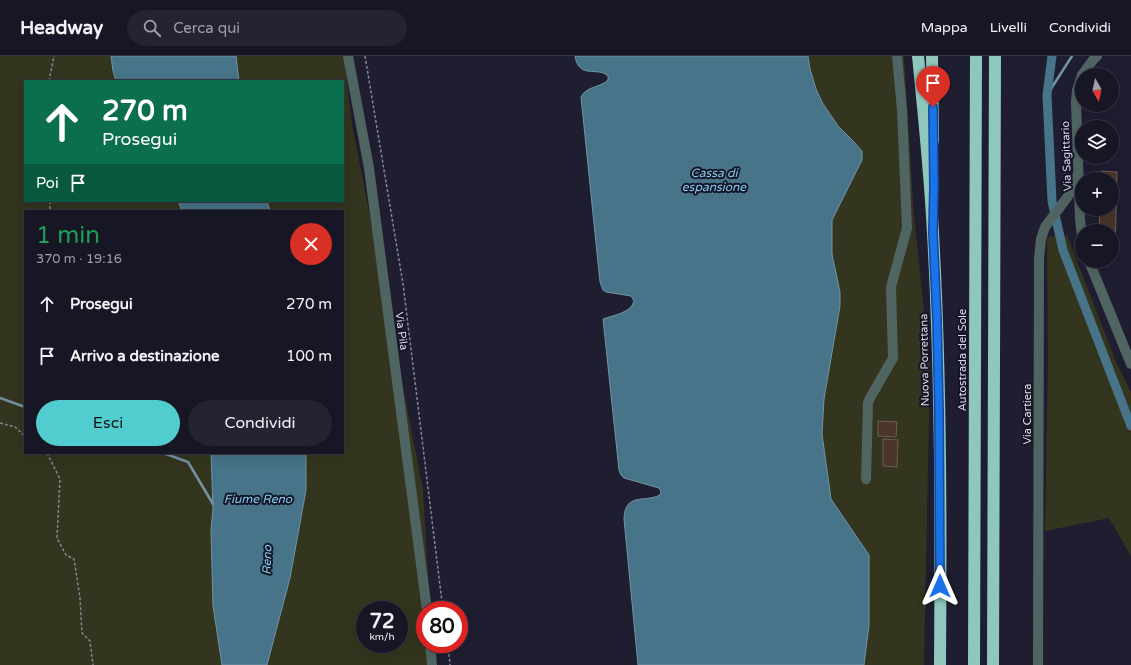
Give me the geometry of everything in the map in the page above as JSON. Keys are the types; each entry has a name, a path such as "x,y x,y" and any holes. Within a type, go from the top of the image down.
{"highway":[{"name":"Nuova Porrettana","path":"918,56 933,232 937,320 939,406 940,665"},
{"path":"932,56 934,186 933,232"},
{"name":"Autostrada del Sole","path":"974,665 976,56"},
{"path":"993,665 995,56"}],"street":[{"name":"Via Pila","path":"348,56 369,168 426,601"},
{"path":"866,479 868,403 893,358 891,287 907,228 902,110 897,56"},
{"name":"Via Sagittario","path":"1087,68 1097,56"},
{"name":"Via Sagittario","path":"1076,112 1078,172"},
{"name":"Via Cartiera","path":"1038,665 1039,259 1041,239 1045,227 1069,195 1075,181"},
{"path":"1092,268 1131,364"},
{"path":"431,653 432,665"}],"path":[{"path":"49,80 54,56"},
{"path":"365,56 403,284 442,601"},
{"path":"0,423 15,426 24,435"},
{"path":"48,454 60,479 57,538 66,555 74,559 80,598 82,634 90,641 93,665"},
{"path":"449,653 450,665"}],"green space":[{"path":"0,56 344,56 352,124 423,490 429,601 416,601 416,653 432,653 433,665 0,665"},
{"path":"809,56 904,56 914,216 930,366 924,665 864,665 869,625 869,555 831,499 822,434 823,399 840,292 832,254 832,220 862,160 862,151 838,126 822,102 810,69"},
{"path":"1067,235 1075,256 1075,268 1080,268 1116,362 1131,392 1131,556 1109,518 1045,531 1048,357 1047,237"}],"water":[{"path":"111,56 236,56 239,80 116,80"},
{"name":"Cassa di espansione","path":"575,56 808,56 816,89 822,102 838,126 862,151 862,160 832,220 832,254 840,292 840,306 824,399 822,434 831,499 869,555 869,625 864,665 638,665 624,519 625,511 628,505 632,502 660,495 661,492 659,488 624,478 619,470 603,319 626,311 634,301 631,296 606,292 603,290 600,282 581,97 586,91 605,83 608,80 608,76 604,73 580,68"},
{"path":"178,202 267,202 270,210 182,210"},
{"name":"Fiume Reno","path":"211,454 306,454 306,490 290,578 267,665 222,665 213,606 211,530 213,509"}],"building":[{"path":"1100,216 1116,216 1116,224 1099,224"},
{"path":"878,421 897,422 896,437 878,436"},
{"path":"883,439 898,440 897,467 883,466"}],"waterway":[{"path":"1052,56 1047,95 1052,201 1063,250 1131,426"},
{"path":"1047,95 1072,56"},
{"path":"0,398 24,407"},
{"path":"166,454 188,462 213,504"}],"route":[{"path":"933,107 933,232 939,412 940,586"}],"water label":[{"name":"Reno","path":"267,560"}]}
